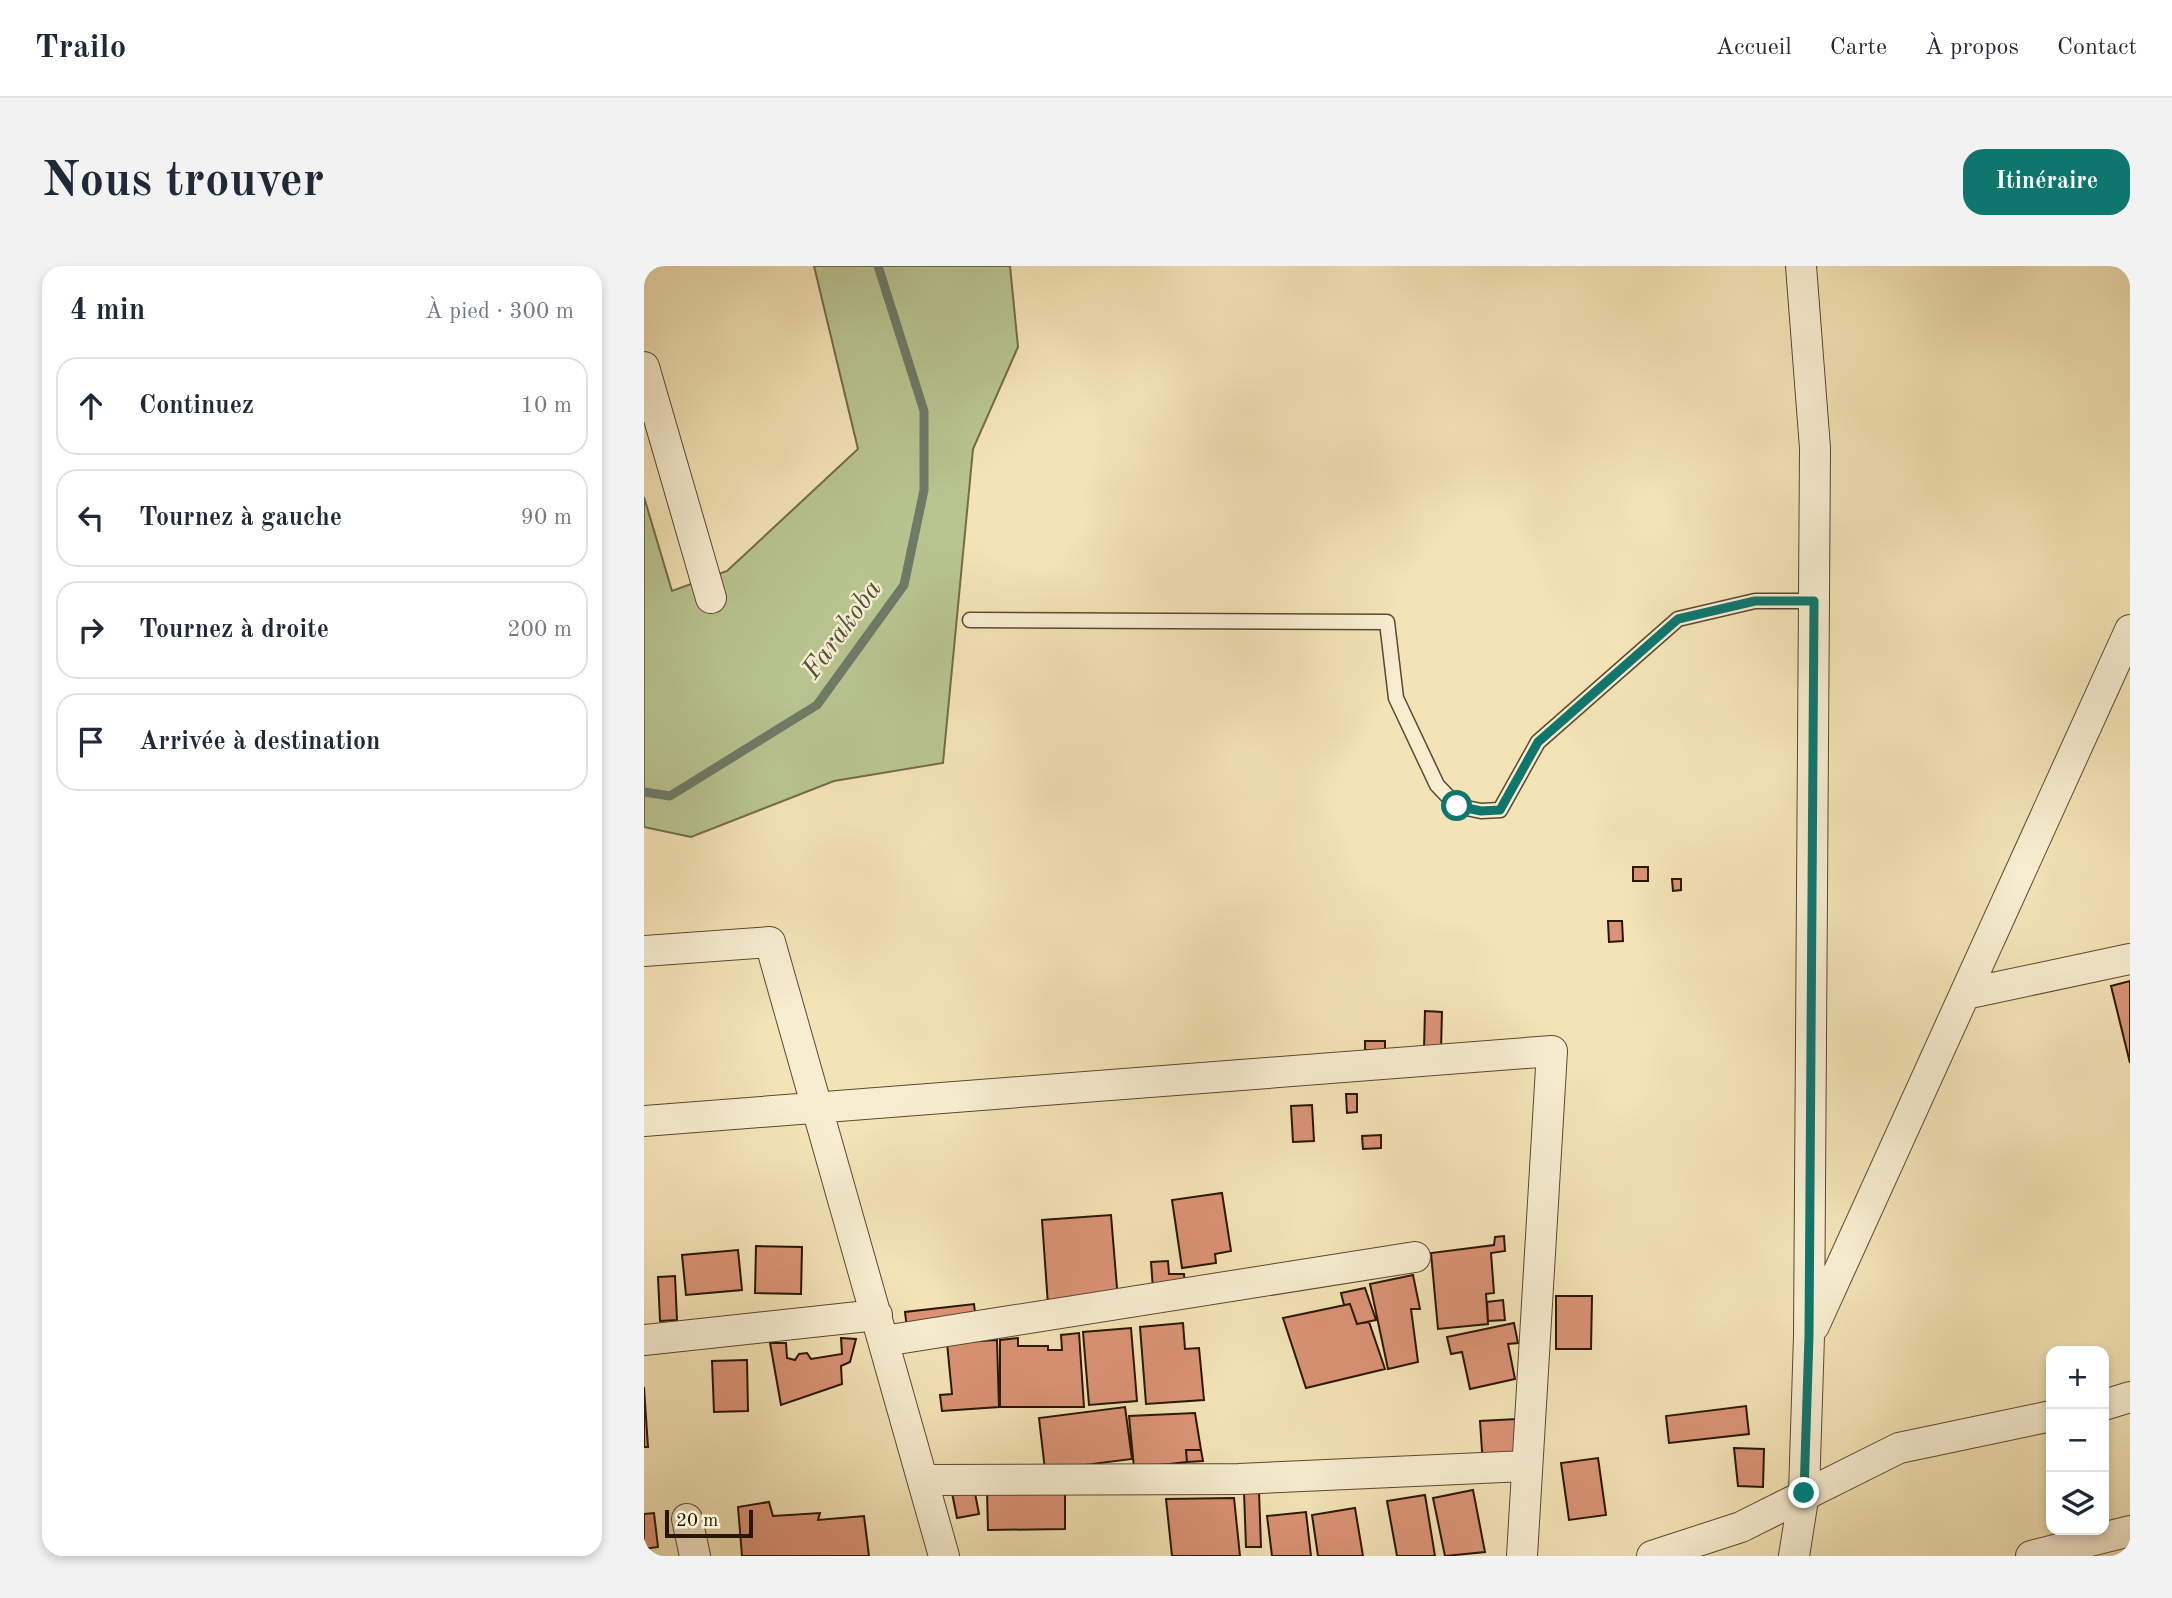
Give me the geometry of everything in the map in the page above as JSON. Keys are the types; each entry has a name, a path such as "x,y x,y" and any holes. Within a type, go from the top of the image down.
{"street":[{"path":"1794,1556 1804,1493 1809,1336 1815,448 1801,266"},
{"path":"644,367 711,598"},
{"path":"1809,1336 2130,630"},
{"path":"644,950 770,942 944,1556"},
{"path":"1965,994 2130,959"},
{"path":"644,1121 1552,1051 1522,1556"},
{"path":"644,1340 880,1328 1415,1257"},
{"path":"2109,1404 2130,1398"},
{"path":"1652,1556 1741,1527 1804,1493 1899,1448 2046,1417"},
{"path":"924,1480 1239,1479 1527,1466"},
{"path":"687,1519 695,1556"},
{"path":"2031,1556 2130,1531"}],"lane":[{"path":"970,620 1387,622 1396,698 1437,785 1457,806 1481,811 1500,810 1538,742 1678,619 1755,601 1814,601"}],"green space":[{"path":"814,266 1010,266 1018,347 973,449 943,763 834,781 691,837 644,827 644,497 672,591 727,571 858,449"}],"building":[{"path":"1633,867 1648,867 1648,881 1633,881"},
{"path":"1672,879 1681,879 1681,890 1673,891"},
{"path":"1608,921 1622,921 1623,941 1609,942"},
{"path":"2130,981 2130,1063 2111,986"},
{"path":"1425,1011 1442,1012 1441,1050 1424,1049"},
{"path":"1365,1041 1385,1041 1385,1050 1365,1050"},
{"path":"1346,1094 1357,1094 1357,1112 1347,1113"},
{"path":"1312,1105 1314,1141 1293,1142 1291,1106"},
{"path":"1381,1135 1381,1148 1363,1149 1362,1136"},
{"path":"1222,1193 1231,1251 1215,1254 1216,1263 1182,1268 1172,1200"},
{"path":"1111,1215 1118,1300 1048,1305 1042,1220"},
{"path":"1504,1236 1505,1251 1491,1253 1494,1293 1486,1294 1488,1324 1438,1329 1431,1253 1494,1245 1495,1237"},
{"path":"756,1246 802,1247 801,1294 755,1293"},
{"path":"738,1250 742,1290 686,1295 682,1255"},
{"path":"1168,1261 1169,1274 1184,1274 1185,1287 1153,1289 1151,1262"},
{"path":"1413,1275 1420,1309 1411,1309 1418,1362 1388,1369 1370,1284"},
{"path":"675,1276 677,1320 660,1321 658,1277"},
{"path":"1365,1288 1376,1320 1357,1324 1350,1304 1344,1305 1341,1293"},
{"path":"1556,1296 1592,1296 1591,1349 1556,1349"},
{"path":"1503,1300 1505,1320 1488,1321 1487,1302"},
{"path":"974,1304 976,1321 907,1329 905,1312"},
{"path":"1350,1304 1357,1324 1369,1322 1385,1369 1306,1388 1283,1318"},
{"path":"1183,1323 1185,1349 1199,1348 1204,1400 1146,1404 1140,1327"},
{"path":"1514,1323 1518,1343 1508,1344 1515,1379 1470,1389 1462,1352 1451,1354 1447,1337"},
{"path":"1131,1328 1137,1401 1089,1405 1083,1332"},
{"path":"1079,1333 1084,1407 1000,1407 1000,1340 1018,1338 1018,1346 1048,1346 1048,1350 1062,1350 1061,1335"},
{"path":"841,1338 856,1339 850,1362 841,1366 842,1384 781,1405 770,1343 786,1343 787,1358 795,1360 799,1354 807,1353 811,1359 842,1354"},
{"path":"997,1340 999,1407 942,1411 940,1395 952,1394 947,1343"},
{"path":"747,1360 748,1411 714,1412 712,1361"},
{"path":"644,1387 648,1447 644,1447"},
{"path":"1746,1406 1749,1434 1669,1443 1666,1416"},
{"path":"1125,1407 1132,1459 1045,1470 1039,1418"},
{"path":"1195,1413 1201,1450 1186,1450 1187,1462 1134,1468 1129,1416"},
{"path":"1517,1419 1520,1463 1483,1466 1480,1421"},
{"path":"1734,1448 1764,1449 1763,1487 1738,1486"},
{"path":"1186,1450 1201,1450 1203,1461 1187,1462"},
{"path":"1598,1458 1606,1515 1569,1520 1561,1463"},
{"path":"1065,1490 1065,1529 988,1530 987,1491"},
{"path":"1473,1490 1485,1552 1445,1556 1433,1498"},
{"path":"1259,1491 1261,1547 1246,1547 1244,1492"},
{"path":"952,1493 975,1493 979,1514 957,1518"},
{"path":"1425,1495 1435,1556 1397,1556 1387,1501"},
{"path":"1234,1498 1240,1556 1172,1556 1166,1499"},
{"path":"769,1502 773,1516 820,1513 818,1520 864,1516 869,1556 742,1556 738,1507"},
{"path":"1355,1508 1363,1556 1318,1556 1312,1515"},
{"path":"1306,1512 1311,1556 1272,1556 1267,1516"},
{"path":"654,1513 658,1547 644,1549 644,1514"}],"waterway":[{"name":"Farakoba","path":"644,792 670,796 817,705 904,585 924,490 924,411 878,266"}],"route":[{"path":"1457,806 1481,811 1500,810 1538,742 1678,619 1755,601 1814,601 1809,1336 1804,1493"}]}
